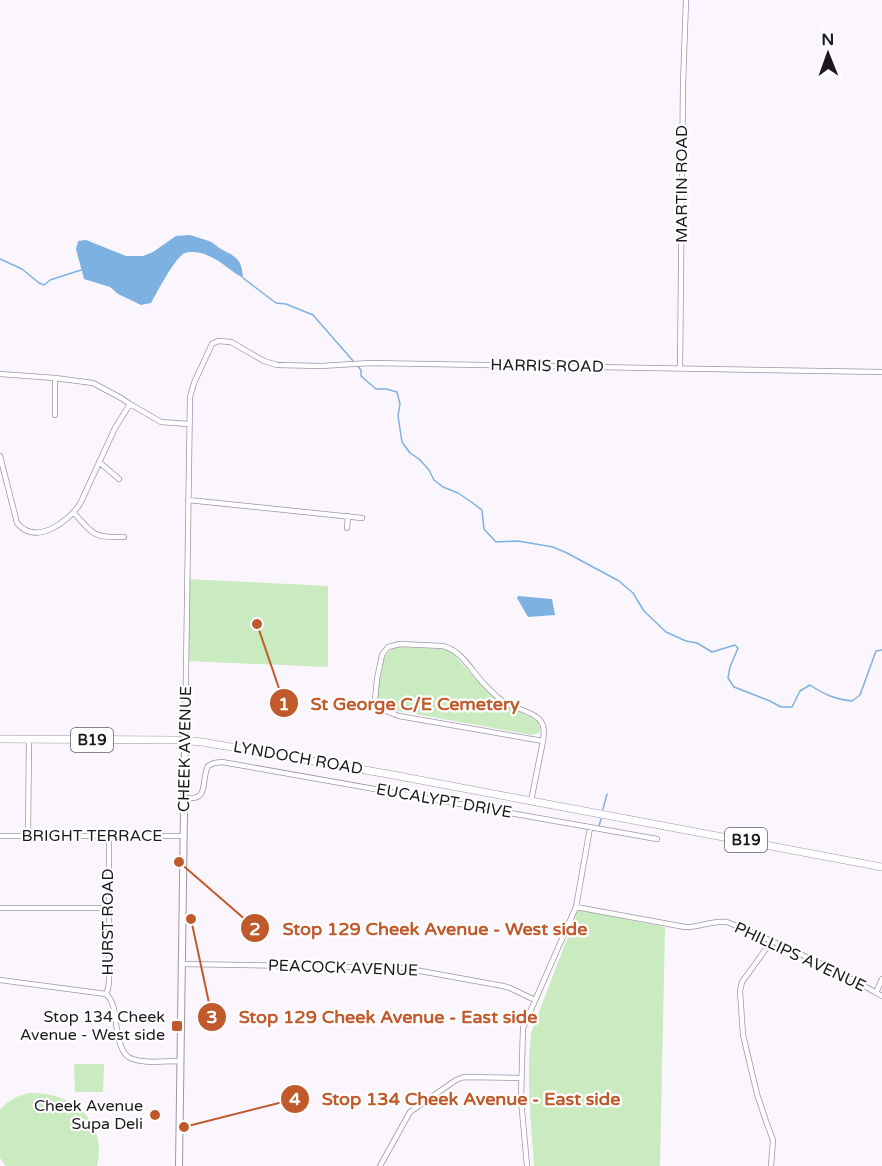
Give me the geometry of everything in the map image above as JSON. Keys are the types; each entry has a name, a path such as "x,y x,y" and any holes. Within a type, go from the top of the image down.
{"main road":[{"name":"LYNDOCH ROAD","path":"0,739 185,740 388,774 882,867"}],"street":[{"name":"MARTIN ROAD","path":"681,368 683,85 686,0"},
{"name":"HARRIS ROAD","path":"215,342 231,342 264,361 277,365 321,366 381,363 882,372"},
{"name":"CHEEK AVENUE","path":"179,1166 190,397 205,358 215,342"},
{"path":"0,374 93,383 161,422 189,424"},
{"path":"54,415 55,378"},
{"path":"0,456 16,520 27,531 36,532 49,529 61,524 74,513 115,428 130,404"},
{"path":"99,462 119,479"},
{"path":"188,500 362,518"},
{"path":"74,513 92,533 103,537 124,537"},
{"path":"347,528 348,516"},
{"path":"531,801 543,741 544,733 543,725 538,718 503,701 484,684 459,654 449,648 400,644 388,647 382,655 374,696 377,704 386,711 399,716 543,741"},
{"path":"28,836 29,740"},
{"name":"EUCALYPT DRIVE","path":"184,798 193,799 199,796 204,787 204,776 208,766 222,762 657,839"},
{"path":"527,1166 521,1099 522,1034 576,907 590,828"},
{"name":"BRIGHT TERRACE","path":"0,836 184,836"},
{"name":"HURST ROAD","path":"109,836 108,989 106,994 112,1003 122,1048 129,1058 137,1061 181,1061"},
{"name":"PHILLIPS AVENUE","path":"576,907 685,927 698,927 720,921 727,922 791,949 882,996"},
{"path":"0,908 109,908"},
{"path":"771,942 742,982 740,991 743,1035 757,1094 773,1140 771,1166"},
{"name":"PEACOCK AVENUE","path":"183,964 404,968 503,986 535,1000"},
{"path":"876,993 882,979"},
{"path":"0,980 106,994"},
{"path":"380,1166 410,1112 456,1080 464,1077 521,1078"}],"green space":[{"path":"187,579 328,586 328,667 186,661"},
{"path":"399,647 446,650 454,655 494,698 537,721 540,728 539,733 532,735 387,709 381,705 377,695 383,659 392,649"},
{"path":"578,910 665,927 660,1166 534,1166 529,1083 531,1033"},
{"path":"74,1064 104,1064 103,1092 75,1092"},
{"path":"29,1093 59,1097 72,1103 83,1112 92,1123 97,1135 99,1150 97,1166 6,1166 0,1158 0,1110 13,1099"}],"water":[{"path":"190,235 211,242 235,257 240,263 243,278 208,256 189,252 183,254 175,263 151,303 141,305 118,294 110,287 84,279 76,249 78,241 86,240 126,256 143,256 176,236"},
{"path":"518,596 552,599 555,615 528,617"}],"waterway":[{"path":"0,259 22,269 44,285 50,280 81,270"},
{"path":"243,278 276,303 286,304 313,315 361,370 361,376 376,389 397,392 402,442 410,453 429,470 434,480 482,510 484,529 496,542 518,541 553,547 567,553 619,581 633,593 644,611 666,632 697,643 712,652 735,645 738,648 728,678 734,687 781,707 792,707 800,691 810,685 830,696 852,701 860,695 876,651 882,650"},
{"path":"603,809 607,794"},
{"path":"599,826 601,819"}],"place":[{"name":"St George C/E Cemetery","path":"257,624"},
{"name":"Stop 129 Cheek Avenue - West side","path":"179,862"},
{"name":"Stop 129 Cheek Avenue - East side","path":"191,919"},
{"name":"Stop 134 Cheek Avenue - West side","path":"177,1026"},
{"name":"Cheek Avenue Supa Deli","path":"155,1115"},
{"name":"Stop 134 Cheek Avenue - East side","path":"184,1127"}]}
